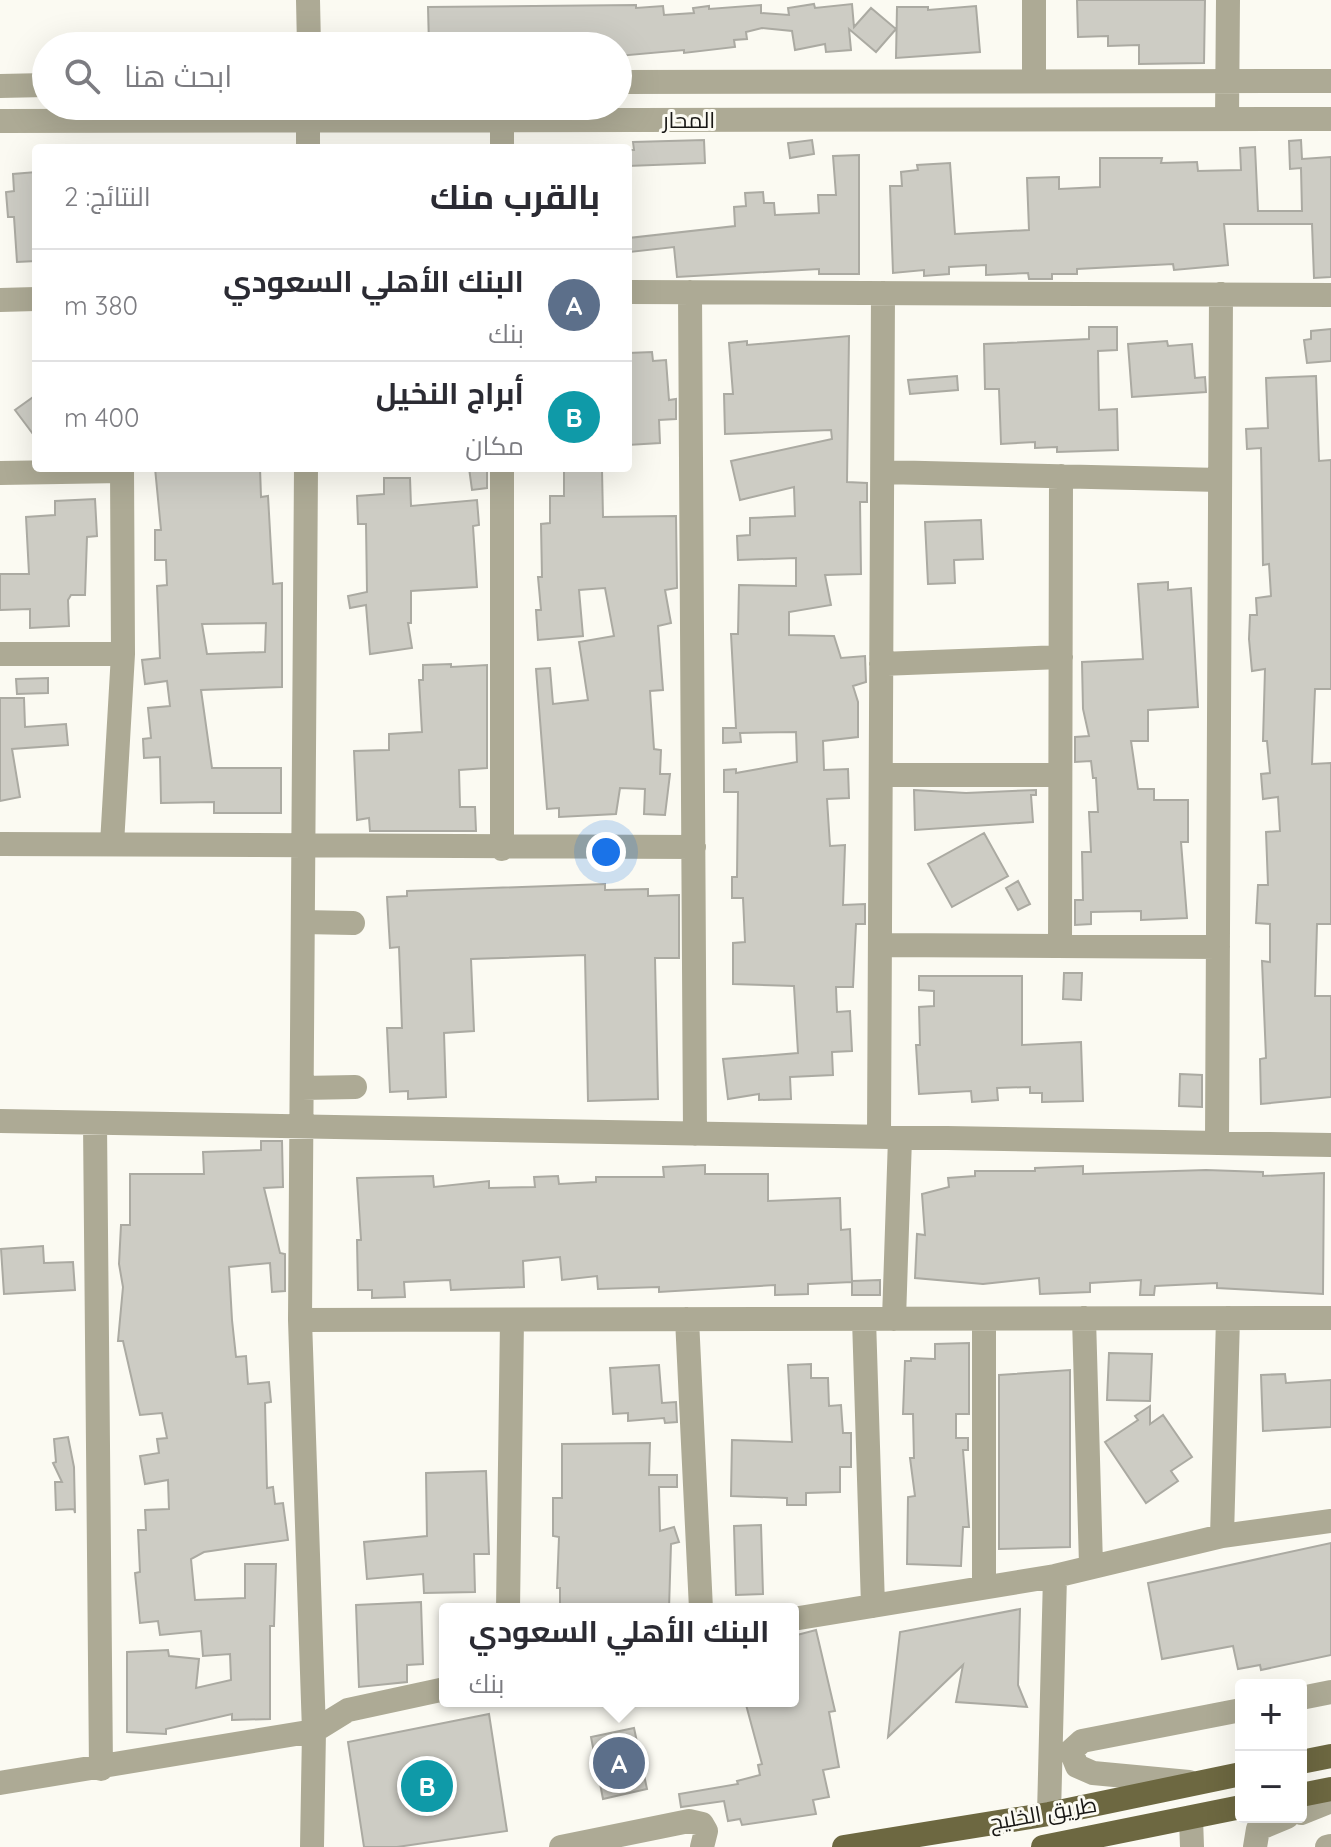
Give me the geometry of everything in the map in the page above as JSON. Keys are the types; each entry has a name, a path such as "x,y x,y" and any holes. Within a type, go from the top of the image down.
{"main road":[{"name":"طريق الخليج","path":"844,1847 1049,1814 1235,1775"},
{"path":"1307,1794 1331,1789"},
{"name":"طريق الخليج","path":"1043,1847 1235,1808"}],"street":[{"path":"308,0 309,32"},
{"path":"1034,0 1034,81"},
{"path":"1227,119 1228,0"},
{"path":"632,82 1331,81"},
{"path":"0,86 32,85"},
{"name":"المحار","path":"632,120 1331,119"},
{"name":"المحار","path":"0,121 38,120"},
{"path":"308,120 308,144"},
{"path":"502,120 502,144"},
{"path":"632,292 1331,295"},
{"path":"690,292 695,1134"},
{"path":"883,293 880,945 894,1319"},
{"path":"1217,1143 1221,294"},
{"path":"0,300 32,299"},
{"path":"0,473 32,472"},
{"path":"112,844 123,654 122,472"},
{"path":"306,472 300,1320 314,1731 312,1847"},
{"path":"502,472 502,849"},
{"path":"883,472 1220,480"},
{"path":"1060,946 1061,476"},
{"path":"0,654 123,654"},
{"path":"881,664 1061,657"},
{"path":"881,775 1060,775"},
{"path":"0,844 502,849 694,847"},
{"path":"303,922 353,923"},
{"path":"880,945 1218,947"},
{"path":"302,1088 355,1087"},
{"path":"0,1121 1331,1145"},
{"path":"95,1123 101,1769"},
{"path":"1084,1318 1091,1565"},
{"path":"1222,1536 1228,1318"},
{"path":"300,1320 1331,1318"},
{"path":"687,1319 701,1603"},
{"path":"864,1319 873,1606"},
{"path":"984,1319 984,1586"},
{"path":"508,1603 512,1320"},
{"path":"799,1618 1055,1576 1222,1536 1331,1521"},
{"path":"1049,1814 1055,1576"},
{"path":"0,1783 101,1769 314,1731 348,1710 439,1690"},
{"path":"1307,1697 1331,1692"},
{"path":"1049,1749 1235,1711"},
{"path":"1313,1759 1331,1743"},
{"path":"1075,1745 1072,1758 1082,1770 1199,1783"},
{"path":"1307,1811 1331,1801"},
{"path":"1191,1818 1192,1847"},
{"path":"561,1847 689,1821 702,1824 706,1831 702,1847"},
{"path":"1255,1847 1258,1829 1272,1823"}],"building":[{"path":"1077,0 1205,0 1204,63 1139,64 1139,45 1108,46 1108,36 1078,37"},
{"path":"852,4 854,27 871,8 896,29 876,52 849,29 851,50 826,52 825,44 795,50 792,31 762,28 746,32 747,39 734,40 735,47 632,55 632,32 429,32 428,7 636,5 636,8 663,6 664,15 694,13 693,8 709,6 709,9 761,5 761,13 789,15 788,8"},
{"path":"976,6 980,52 896,58 897,7 928,7 928,10"},
{"path":"704,140 705,163 632,166 633,142"},
{"path":"812,140 814,154 790,158 788,143"},
{"path":"1301,140 1302,159 1331,157 1331,277 1314,278 1312,224 1224,224 1228,265 1174,270 1173,264 1077,269 1077,274 1052,274 1052,279 1029,279 1028,273 986,275 986,265 949,267 949,274 924,276 924,270 893,273 890,186 902,186 901,172 918,170 917,165 950,163 955,234 1029,230 1027,178 1059,177 1059,189 1100,187 1100,158 1162,158 1161,163 1197,162 1198,171 1241,170 1240,148 1255,147 1258,211 1302,211 1301,168 1290,169 1289,141"},
{"path":"859,155 859,274 819,274 819,269 677,277 674,247 632,252 632,238 735,226 734,207 746,206 745,193 763,192 764,203 774,203 775,215 819,213 818,195 836,195 833,156"},
{"path":"32,172 32,261 17,262 14,217 8,217 6,192 14,191 13,174"},
{"path":"1089,327 1117,327 1117,350 1098,351 1099,410 1117,409 1118,450 1057,452 1057,447 1035,448 1035,442 1001,444 999,389 985,389 984,344 1089,339"},
{"path":"1331,329 1331,361 1307,363 1304,340 1311,339 1311,331"},
{"path":"849,336 847,482 867,483 867,502 860,502 861,574 825,575 831,605 789,612 789,635 834,636 841,658 865,656 866,682 853,686 858,702 858,737 823,741 824,770 848,769 849,798 827,799 830,846 845,845 843,905 865,904 865,924 856,924 853,987 836,987 837,1012 850,1011 852,1051 832,1052 833,1075 790,1077 791,1099 759,1100 759,1094 728,1099 723,1059 798,1053 794,986 733,984 733,943 745,942 743,898 732,898 732,877 737,877 738,792 724,792 724,770 736,769 736,773 797,762 796,732 740,733 741,742 723,743 723,728 736,728 731,634 738,634 739,585 796,586 796,558 738,560 737,536 750,535 750,518 795,516 794,487 740,500 731,461 832,439 831,430 725,434 724,394 733,394 729,343 747,341 747,345"},
{"path":"1167,341 1168,346 1192,344 1195,378 1205,377 1206,392 1132,397 1128,344"},
{"path":"652,352 653,361 666,360 669,400 676,399 676,419 659,420 660,443 632,445 632,353"},
{"path":"957,376 958,390 910,394 908,380"},
{"path":"1316,376 1319,461 1331,460 1331,689 1315,689 1312,764 1331,763 1331,924 1317,924 1315,996 1331,996 1331,1097 1261,1104 1260,1059 1266,1058 1262,961 1270,962 1270,924 1256,923 1258,885 1268,885 1266,832 1280,831 1278,797 1263,799 1261,774 1270,773 1267,741 1263,741 1265,669 1252,671 1249,639 1250,615 1257,615 1256,598 1271,596 1269,564 1263,565 1261,448 1247,449 1246,429 1268,428 1266,378"},
{"path":"32,398 32,433 15,410"},
{"path":"155,472 260,472 261,497 268,496 273,584 282,583 282,687 201,690 212,768 281,768 281,813 214,813 214,802 161,803 160,757 144,758 143,739 151,738 148,708 170,706 167,681 145,684 142,660 160,658 157,586 167,585 166,560 155,560 155,530 161,530","holes":["266,623 265,652 207,654 202,624"]},
{"path":"470,472 487,472 487,488 472,490"},
{"path":"564,472 602,472 603,517 676,516 677,588 665,590 671,623 658,626 663,690 650,691 654,749 661,750 660,774 670,774 665,815 644,814 645,789 620,788 616,814 559,817 559,808 547,809 536,669 550,668 553,704 588,700 579,642 614,636 605,588 579,590 583,636 538,640 536,610 541,610 538,577 542,577 541,524 550,523 550,496 564,496"},
{"path":"384,478 410,478 411,506 477,500 479,525 473,526 477,587 411,591 411,623 408,623 412,648 370,654 366,605 350,608 348,596 367,592 366,524 358,524 357,496 384,494"},
{"path":"95,499 97,536 87,537 85,595 71,595 68,600 69,626 30,628 30,609 0,610 0,574 29,574 26,517 55,515 55,501"},
{"path":"981,520 983,559 954,560 955,583 928,584 925,522"},
{"path":"1168,582 1168,590 1191,588 1198,707 1148,710 1148,741 1131,741 1138,789 1154,789 1154,800 1188,800 1188,842 1181,842 1187,918 1141,920 1141,911 1091,912 1091,924 1075,925 1075,900 1083,900 1082,852 1091,852 1089,812 1098,812 1096,778 1093,778 1091,761 1075,762 1075,737 1089,736 1083,709 1082,662 1143,659 1138,584"},
{"path":"451,664 451,667 487,665 487,768 459,770 460,807 475,807 476,831 370,831 369,818 357,820 354,751 389,750 389,734 422,732 419,680 423,680 423,665"},
{"path":"48,678 48,693 17,694 16,679"},
{"path":"0,698 24,698 25,727 66,724 68,745 12,749 20,797 0,801"},
{"path":"914,790 966,793 1036,790 1036,795 1031,795 1033,822 915,830"},
{"path":"984,833 1008,876 952,907 928,864"},
{"path":"1018,881 1030,904 1018,910 1006,888"},
{"path":"605,884 605,890 648,889 648,896 679,895 679,958 655,958 658,1099 588,1101 585,955 471,959 474,1031 444,1033 446,1097 408,1099 408,1091 390,1092 387,1028 402,1028 399,947 390,948 387,897 407,896 407,891"},
{"path":"1064,973 1082,973 1081,1000 1063,999"},
{"path":"919,976 1022,976 1022,1045 1081,1042 1083,1101 1042,1102 1042,1093 1030,1093 1030,1087 997,1088 998,1100 972,1102 971,1091 919,1094 916,1045 920,1045 919,1007 934,1006 934,991 919,990"},
{"path":"1180,1074 1202,1075 1202,1107 1179,1106"},
{"path":"261,1141 282,1141 283,1187 264,1188 280,1253 285,1254 285,1291 272,1292 270,1263 229,1267 232,1320 236,1357 246,1356 248,1384 269,1382 271,1402 265,1403 267,1488 273,1487 275,1504 283,1503 288,1540 204,1552 191,1559 195,1600 245,1598 245,1564 276,1564 274,1626 270,1626 270,1719 232,1720 232,1714 166,1729 166,1734 127,1732 127,1652 168,1650 169,1656 199,1659 196,1688 231,1680 230,1654 203,1656 201,1631 160,1635 158,1621 140,1623 135,1573 140,1572 138,1530 146,1530 145,1510 169,1509 168,1480 145,1484 140,1456 159,1453 157,1439 167,1438 162,1413 140,1415 123,1341 118,1341 123,1287 119,1264 121,1225 130,1225 130,1174 204,1174 203,1152 261,1150"},
{"path":"705,1165 705,1174 768,1174 768,1201 840,1198 841,1230 850,1229 852,1281 880,1280 880,1295 852,1295 852,1282 808,1284 808,1294 775,1295 775,1285 659,1292 659,1287 598,1289 597,1276 562,1280 560,1257 523,1261 524,1287 451,1290 450,1280 404,1282 405,1297 372,1298 372,1290 358,1290 357,1240 361,1240 357,1178 433,1176 434,1187 489,1181 489,1188 535,1187 534,1177 558,1176 559,1184 596,1182 596,1177 664,1177 663,1167"},
{"path":"1083,1166 1083,1174 1206,1170 1263,1172 1263,1176 1324,1173 1323,1294 1217,1288 1217,1283 1155,1286 1154,1295 1140,1295 1141,1280 1090,1283 1090,1292 1040,1294 1039,1278 983,1284 915,1278 917,1234 925,1235 922,1194 949,1187 948,1178 975,1176 975,1171 1035,1171 1035,1168"},
{"path":"43,1246 44,1263 73,1262 75,1290 4,1294 1,1249"},
{"path":"969,1343 969,1414 956,1414 956,1438 968,1438 968,1450 963,1450 969,1527 963,1527 961,1566 907,1564 908,1497 915,1496 910,1458 914,1458 913,1414 903,1414 905,1361 911,1361 911,1358 935,1359 935,1344"},
{"path":"1109,1353 1152,1354 1150,1401 1107,1400"},
{"path":"811,1364 811,1378 828,1378 829,1406 841,1405 843,1433 851,1433 851,1467 840,1467 840,1492 806,1493 806,1505 787,1505 787,1498 731,1496 732,1440 792,1442 788,1365"},
{"path":"659,1365 662,1403 676,1402 677,1422 665,1423 664,1418 628,1421 628,1413 613,1414 610,1368"},
{"path":"1070,1370 1070,1547 999,1549 999,1375"},
{"path":"1285,1374 1286,1383 1331,1380 1331,1427 1263,1431 1261,1375"},
{"path":"1150,1406 1150,1424 1163,1415 1192,1457 1171,1471 1178,1481 1146,1503 1105,1442 1138,1420 1135,1416"},
{"path":"68,1437 74,1467 75,1513 74,1509 56,1510 55,1482 62,1482 53,1463 56,1462 54,1439"},
{"path":"650,1443 649,1475 677,1475 677,1487 659,1487 660,1531 674,1527 679,1542 671,1544 669,1603 560,1603 560,1588 557,1588 559,1537 553,1536 553,1498 562,1498 562,1444"},
{"path":"486,1471 489,1554 474,1554 475,1592 424,1593 423,1574 367,1579 364,1542 427,1536 426,1473"},
{"path":"761,1525 763,1594 736,1595 734,1526"},
{"path":"1331,1543 1331,1655 1261,1670 1260,1665 1238,1669 1233,1646 1162,1659 1148,1583"},
{"path":"421,1602 423,1664 407,1665 407,1682 359,1687 356,1605"},
{"path":"1020,1609 1018,1685 1027,1707 956,1702 963,1665 888,1737 900,1632"},
{"path":"816,1630 835,1711 829,1712 839,1767 823,1770 829,1797 813,1800 816,1814 742,1825 740,1819 728,1821 724,1801 681,1807 679,1794 738,1784 737,1781 760,1775 758,1765 762,1764 747,1707 799,1707 799,1634"},
{"path":"489,1714 507,1831 397,1847 364,1847 348,1742"},
{"path":"634,1728 647,1789 603,1799 591,1737"}],"place":[{"name":"البنك الأهلي السعودي","path":"619,1763"},
{"name":"أبراج النخيل","path":"427,1786"}]}
